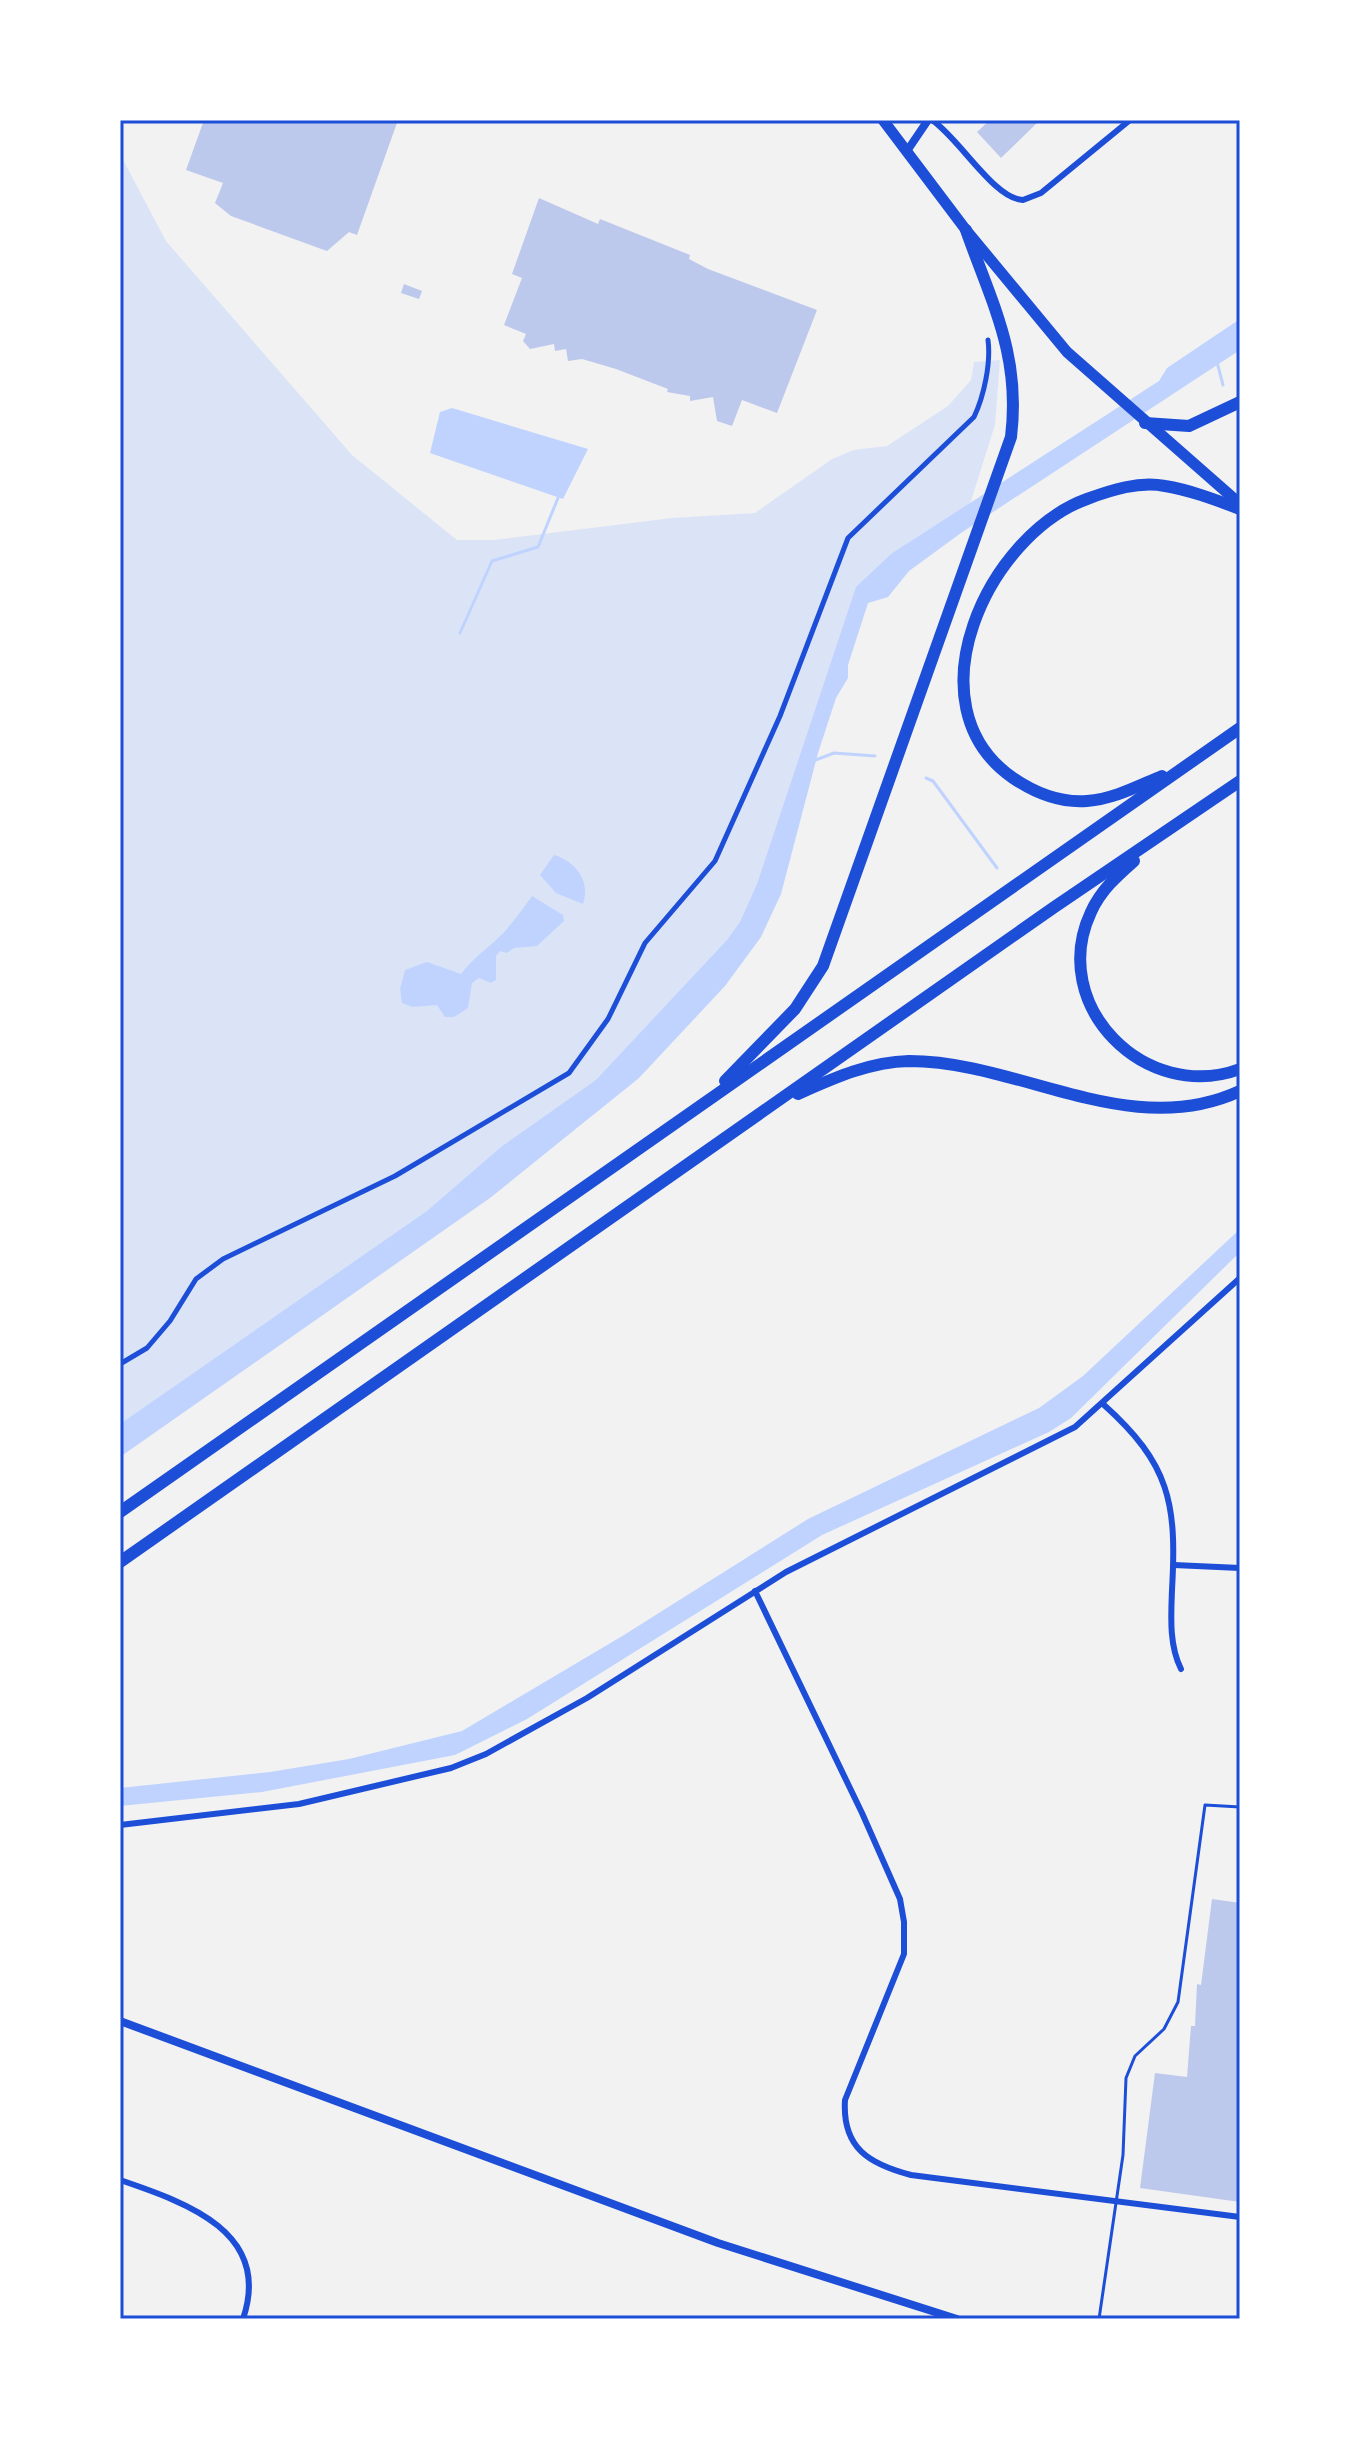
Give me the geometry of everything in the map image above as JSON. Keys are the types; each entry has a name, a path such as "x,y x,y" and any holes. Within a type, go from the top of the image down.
{"highway":[{"path":"883,120 966,230 1067,352 1240,507"},
{"path":"703,1102 780,1027 823,966 1004,461 1015,405 1013,372 1001,324 966,230"},
{"path":"1145,423 1189,426 1240,402"},
{"path":"1187,764 1126,792 1089,801 1058,799 1028,789 1008,775 986,751 974,730 965,687 970,634 980,604 1015,548 1034,529 1081,501 1112,490 1164,485 1240,507"},
{"path":"120,1512 1240,728"},
{"path":"120,1562 1240,781"},
{"path":"1169,829 1098,898 1082,941 1083,984 1096,1019 1134,1058 1154,1069 1191,1077 1215,1077 1240,1069"},
{"path":"773,1105 852,1071 907,1061 939,1063 1107,1103 1141,1107 1192,1106 1240,1091"}],"street":[{"path":"907,151 930,120 954,136 1000,191 1023,200 1041,193 1130,120"},
{"path":"120,1364 147,1348 170,1321 196,1279 223,1259 395,1176 569,1073 608,1019 645,943 715,861 780,716 848,538 974,417 989,353 988,340"},
{"path":"120,1825 299,1804 451,1768 486,1754 577,1704 755,1591 838,1543 1058,1438 1103,1404 1240,1278"},
{"path":"1103,1404 1148,1450 1165,1482 1173,1533 1171,1615 1174,1650 1181,1669"},
{"path":"1174,1565 1240,1568"},
{"path":"755,1591 900,1899 904,1954 845,2100 844,2117 857,2148 873,2162 911,2175 1240,2217"},
{"path":"120,2021 718,2243 957,2319"},
{"path":"120,2180 206,2215 225,2232 245,2259 248,2281 243,2319"}],"lane":[{"path":"1099,2319 1114,2199 1123,2155 1126,2078 1135,2056 1164,2029 1178,2002 1205,1805 1240,1807"}],"shaded area":[{"path":"120,154 166,241 352,455 457,540 494,540 672,518 755,513 832,459 854,450 887,446 948,406 971,380 974,362 1000,360 995,425 965,520 858,607 752,922 630,1067 120,1444"}],"water":[{"path":"1240,319 1240,350 961,533 909,571 888,597 868,603 848,665 848,678 836,698 818,753 781,894 761,937 725,986 639,1078 490,1198 120,1457 120,1424 427,1211 501,1147 596,1080 727,940 740,922 757,884 856,587 891,554 1159,381 1167,368"},
{"path":"452,408 588,449 563,499 430,453 440,412"},
{"path":"554,855 569,862 579,873 585,887 583,904 556,893 540,875"},
{"path":"532,896 563,915 564,921 537,946 514,948 507,953 500,951 496,956 496,980 491,983 479,978 472,983 468,1008 454,1017 445,1017 437,1005 412,1007 402,1003 400,989 405,970 427,962 461,974 505,931"},
{"path":"1240,1229 1240,1252 1071,1418 1049,1432 822,1535 527,1719 455,1755 262,1792 120,1806 120,1788 270,1772 349,1759 462,1731 624,1635 808,1519 1039,1408 1083,1376"}],"building":[{"path":"204,120 398,120 357,235 349,232 327,251 231,216 215,203 223,183 186,170"},
{"path":"990,120 1040,120 1001,158 977,132"},
{"path":"539,198 598,224 600,219 690,255 689,259 708,269 817,310 777,413 742,400 732,426 717,421 713,397 690,401 690,396 667,392 668,389 616,369 582,359 568,361 566,349 555,351 554,344 530,349 523,341 526,334 504,325 522,278 512,274"},
{"path":"404,284 422,291 419,299 401,293"},
{"path":"1212,1899 1240,1903 1240,2202 1140,2188 1155,2073 1187,2077 1191,2026 1195,2026 1197,1984 1201,1985"}],"waterway":[{"path":"1217,362 1223,385"},
{"path":"460,633 492,561 538,547 558,498"},
{"path":"813,761 834,753 875,756"},
{"path":"926,778 933,781 997,868"}]}
